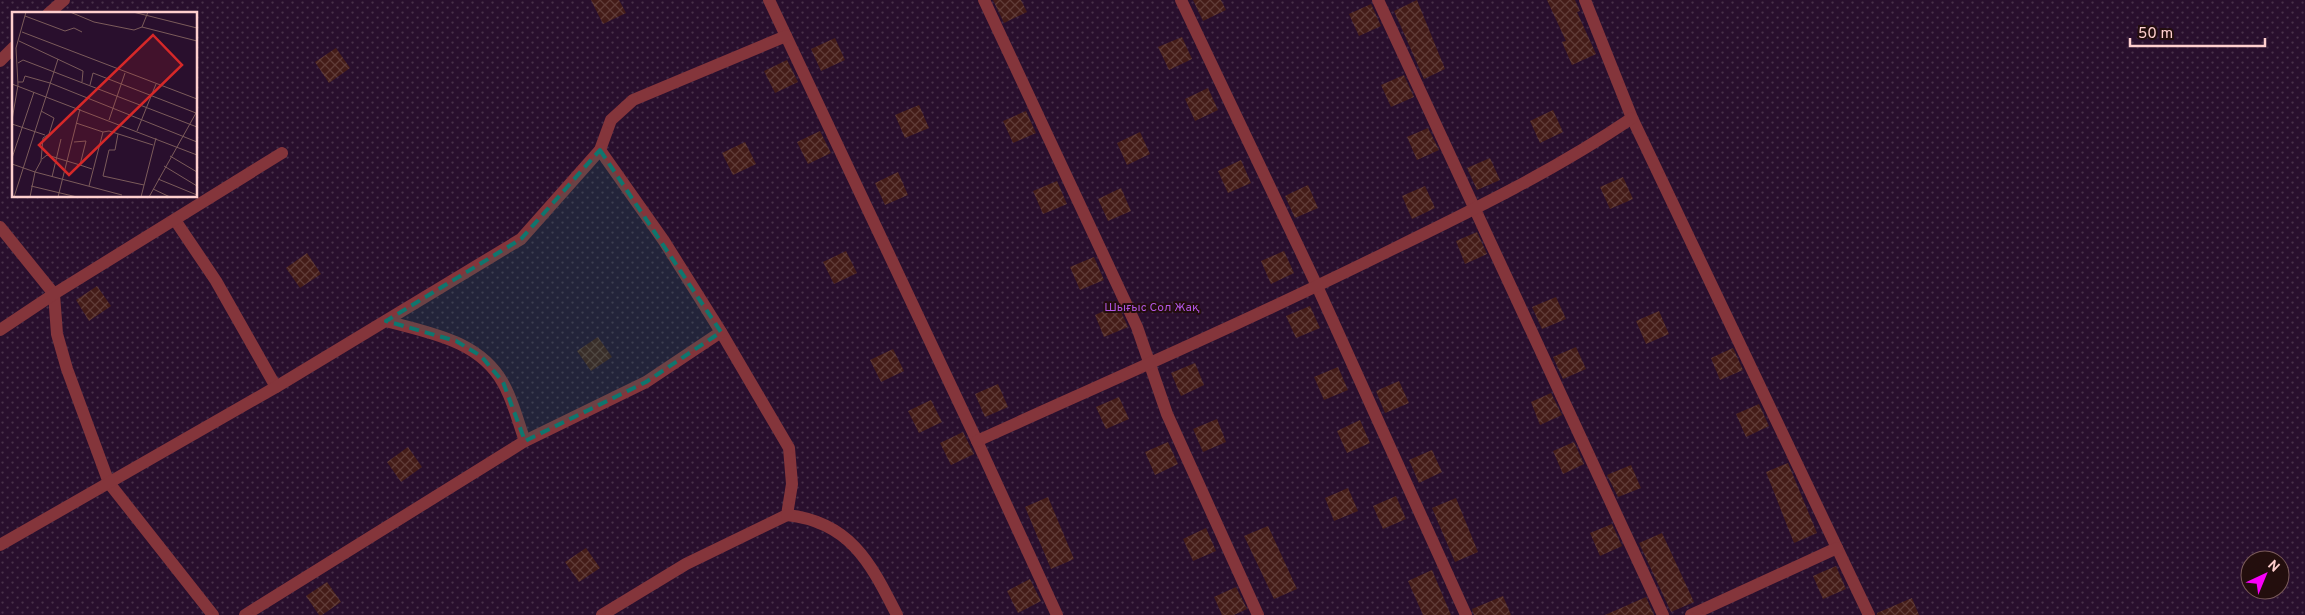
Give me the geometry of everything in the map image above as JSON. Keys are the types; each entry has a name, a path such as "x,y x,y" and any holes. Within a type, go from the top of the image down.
{"street":[{"path":"50,12 64,0"},
{"path":"769,0 977,441 1056,615"},
{"path":"984,0 1137,327 1167,414 1258,615"},
{"path":"1180,0 1318,286 1466,615"},
{"path":"1378,0 1663,615"},
{"path":"1585,0 1632,118 1869,615"},
{"path":"0,545 276,387 521,239 600,150 611,120 633,100 786,36"},
{"path":"0,61 12,49"},
{"path":"977,441 1318,286 1475,209 1589,147 1632,118"},
{"path":"600,150 664,241 721,332 789,448 792,484 787,515"},
{"path":"0,330 54,294 282,153"},
{"path":"175,220 216,281 276,387"},
{"path":"0,227 54,294 57,334 66,369 109,483 213,615"},
{"path":"386,321 456,341 481,356 503,382 525,441"},
{"path":"245,615 525,441 646,382 721,332"},
{"path":"602,615 686,564 787,515 806,517 849,540 873,567 897,615"},
{"path":"1691,615 1837,548"}],"highlighted area":[{"path":"600,150 721,332 646,382 525,441 503,382 481,356 456,341 386,321 521,239"}],"green space":[{"name":"Шығыс Сол Жақ","path":"0,0 2305,0 2305,615 0,615"}],"building":[{"path":"591,0 619,0 626,13 603,24"},
{"path":"993,0 1021,0 1027,12 1004,23"},
{"path":"1193,0 1221,0 1226,10 1203,21"},
{"path":"1417,0 1445,69 1424,79 1394,11"},
{"path":"1547,0 1575,0 1580,11 1577,12 1596,54 1572,65 1562,42 1566,41"},
{"path":"1371,4 1381,26 1359,36 1349,14"},
{"path":"1182,37 1192,59 1169,70 1158,47"},
{"path":"835,38 845,60 821,71 811,49"},
{"path":"336,48 350,68 329,83 315,62"},
{"path":"787,60 798,82 775,93 764,71"},
{"path":"1404,75 1414,97 1391,107 1381,85"},
{"path":"1208,88 1218,110 1195,121 1185,99"},
{"path":"919,105 929,128 905,138 895,115"},
{"path":"1553,110 1563,132 1540,143 1530,121"},
{"path":"1026,111 1036,133 1013,143 1003,121"},
{"path":"1428,128 1439,150 1417,160 1407,137"},
{"path":"820,131 831,153 808,164 797,142"},
{"path":"1140,132 1150,154 1127,165 1117,143"},
{"path":"745,142 756,164 733,175 722,153"},
{"path":"1490,158 1500,180 1477,190 1467,168"},
{"path":"1241,160 1251,183 1228,193 1218,171"},
{"path":"898,172 908,195 885,205 875,183"},
{"path":"1623,177 1633,199 1610,209 1600,187"},
{"path":"1057,181 1067,204 1043,214 1033,191"},
{"path":"1308,185 1318,208 1295,218 1285,196"},
{"path":"1425,186 1435,208 1412,219 1402,196"},
{"path":"1121,188 1131,211 1108,221 1098,199"},
{"path":"1477,232 1487,254 1465,264 1456,241"},
{"path":"846,251 857,273 834,284 823,262"},
{"path":"1284,251 1294,273 1271,284 1261,261"},
{"path":"307,253 321,274 300,288 286,268"},
{"path":"1094,257 1104,280 1080,290 1070,267"},
{"path":"97,286 111,306 89,321 76,300"},
{"path":"1556,297 1566,319 1542,329 1532,307"},
{"path":"1118,305 1128,327 1104,337 1095,315"},
{"path":"1310,306 1320,328 1296,338 1286,316"},
{"path":"1659,311 1669,334 1646,344 1636,321"},
{"path":"598,337 612,357 591,371 577,351"},
{"path":"1576,347 1586,369 1563,379 1553,357"},
{"path":"1733,348 1743,370 1720,380 1711,358"},
{"path":"893,349 904,371 881,382 870,360"},
{"path":"1195,363 1204,385 1181,396 1171,373"},
{"path":"1338,367 1348,390 1324,400 1314,377"},
{"path":"1399,381 1409,403 1385,413 1376,391"},
{"path":"998,384 1008,407 985,417 975,394"},
{"path":"1551,393 1562,415 1540,425 1531,402"},
{"path":"1119,397 1129,419 1106,429 1096,407"},
{"path":"931,400 942,422 919,433 908,411"},
{"path":"1759,404 1769,426 1746,437 1736,414"},
{"path":"1217,419 1226,442 1203,452 1193,429"},
{"path":"1360,420 1370,443 1347,453 1337,431"},
{"path":"963,432 974,454 951,465 940,443"},
{"path":"1168,442 1178,464 1155,475 1145,452"},
{"path":"1574,442 1584,464 1563,474 1553,451"},
{"path":"408,447 422,467 401,482 387,462"},
{"path":"1432,450 1442,472 1419,483 1409,460"},
{"path":"1788,463 1817,533 1794,543 1766,472"},
{"path":"1631,465 1641,488 1618,497 1607,475"},
{"path":"1348,488 1358,511 1334,521 1325,498"},
{"path":"1396,496 1406,519 1383,529 1373,506"},
{"path":"1048,497 1074,559 1051,569 1025,507"},
{"path":"1456,498 1478,552 1455,562 1432,508"},
{"path":"1612,524 1622,546 1600,556 1590,533"},
{"path":"1268,526 1297,589 1274,599 1244,536"},
{"path":"1206,528 1216,551 1193,561 1183,539"},
{"path":"1662,533 1694,602 1671,612 1639,543"},
{"path":"586,548 600,568 579,582 565,562"},
{"path":"1836,566 1846,589 1823,599 1813,576"},
{"path":"1432,570 1451,615 1423,615 1408,581"},
{"path":"1030,579 1041,601 1018,613 1007,591"},
{"path":"327,582 341,602 322,615 319,615 306,596"},
{"path":"1236,587 1247,609 1234,615 1222,615 1214,597"},
{"path":"1503,596 1511,615 1474,615 1472,609"},
{"path":"1646,597 1654,615 1605,615"},
{"path":"1912,598 1919,615 1877,615 1877,613"}]}
